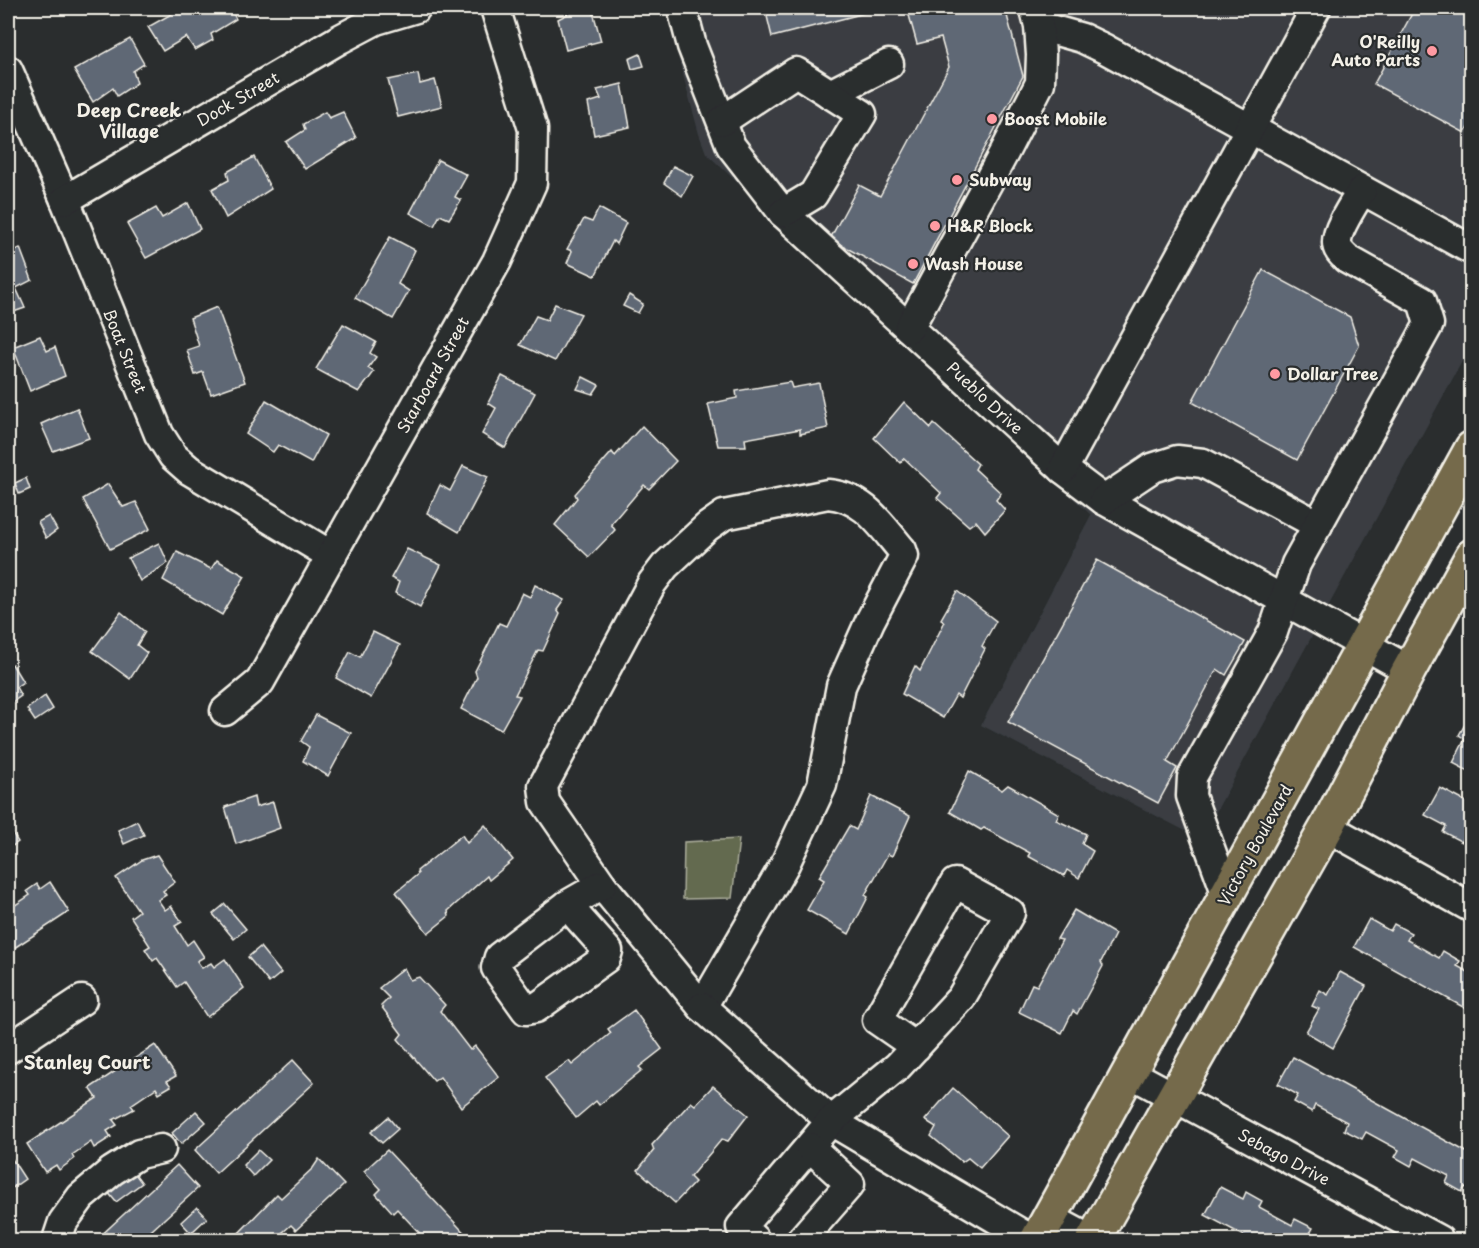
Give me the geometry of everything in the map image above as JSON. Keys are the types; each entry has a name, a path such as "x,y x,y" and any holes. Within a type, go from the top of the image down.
{"main road":[{"name":"Victory Boulevard","path":"1040,1233 1472,448"},
{"path":"1092,1240 1327,827 1471,557"}],"street":[{"name":"Dock Street","path":"65,200 340,39 376,20 416,8"},
{"name":"Starboard Street","path":"225,711 260,682 497,261 532,183 533,129 495,8"},
{"name":"Pueblo Drive","path":"682,8 692,46 731,146 783,213 1063,470 1104,500 1409,670"},
{"path":"1063,470 1316,8"},
{"path":"1037,17 1098,46 1362,190 1469,243"},
{"path":"909,328 1040,83 1041,55 1037,17"},
{"path":"830,94 889,64"},
{"name":"Boat Street","path":"8,70 65,200 159,434 173,456 189,470 332,556"},
{"path":"722,122 796,72 862,114 813,195 783,213"},
{"path":"1227,895 1191,796 1192,777 1273,632 1296,564 1429,324 1422,301 1347,259 1339,252 1336,242 1339,232 1362,190"},
{"path":"1104,500 1152,468 1177,460 1203,463 1318,525"},
{"path":"702,1007 785,864 822,785 841,686 870,621 904,556 902,550 871,512 845,495 828,494 724,515 665,566 652,583 543,786 545,802 602,885 702,1007 831,1121 1040,1233 1092,1240"},
{"path":"1327,827 1472,908"},
{"path":"754,1240 741,1227 831,1121 898,1066 916,1047 961,998 1010,913 955,883 877,1020 916,1047"},
{"path":"567,905 602,885"},
{"path":"8,1049 82,1000"},
{"name":"Sebago Drive","path":"1130,1073 1439,1240"},
{"path":"801,1240 850,1184 810,1147"},
{"path":"57,1240 63,1222 81,1197 112,1171 139,1154 161,1149"}],"shaded area":[{"path":"665,8 1471,8 1471,345 1201,839 981,725 1091,515 706,153"}],"green space":[{"path":"739,839 732,898 683,899 684,842"}],"building":[{"path":"182,8 230,8 236,19 211,34 213,40 195,50 186,37 163,51 148,27"},
{"path":"565,8 592,8 601,41 566,50 558,19 568,14"},
{"path":"765,8 884,8 772,37"},
{"path":"907,8 1005,8 1023,76 913,284 830,239 859,185 880,196 949,67 941,38 917,44"},
{"name":"O'Reilly Auto Parts","path":"1415,8 1452,8 1472,18 1472,121 1465,133 1374,84"},
{"path":"130,39 144,64 133,71 137,83 117,96 113,88 93,102 74,70"},
{"path":"640,54 644,66 632,69 629,59"},
{"path":"418,74 420,84 435,80 442,106 398,117 388,80"},
{"path":"622,84 630,127 594,135 588,103 601,99 597,90"},
{"path":"325,112 329,118 343,112 356,138 305,169 286,142 305,130 303,124"},
{"path":"254,157 271,189 226,218 212,189 229,180 227,172"},
{"path":"438,160 467,175 455,197 461,200 449,219 440,215 434,226 410,213"},
{"path":"673,166 693,176 682,196 664,183"},
{"path":"188,203 200,229 146,258 127,224 156,208 162,218"},
{"path":"599,208 626,223 616,244 613,241 595,276 567,263 572,251 567,249 584,219 592,222"},
{"path":"390,237 415,250 398,284 409,291 393,319 355,298"},
{"path":"20,248 32,280 16,288 25,308 8,314 8,254"},
{"name":"Dollar Tree","path":"1263,270 1350,317 1359,346 1297,460 1192,402"},
{"path":"629,295 643,304 638,313 623,306"},
{"path":"555,304 581,314 555,361 520,345 536,316 547,320"},
{"path":"217,307 245,382 211,394 203,372 195,375 187,350 199,346 190,318"},
{"path":"343,324 376,342 370,353 376,357 368,368 374,372 359,392 316,369"},
{"path":"40,336 47,351 55,347 65,376 30,391 13,347"},
{"path":"502,376 535,393 505,448 482,434 496,408 488,403"},
{"path":"583,377 599,385 593,394 577,389"},
{"path":"790,382 792,388 819,383 828,428 800,434 800,429 745,439 746,446 718,446 708,404 737,398 736,391"},
{"path":"266,400 326,435 311,463 278,445 273,452 246,434"},
{"path":"904,402 931,428 934,424 978,464 975,469 1001,493 996,500 1005,510 985,532 976,521 969,526 937,498 941,493 904,458 900,463 874,438"},
{"path":"77,408 89,438 53,451 41,424"},
{"path":"642,426 676,461 649,489 644,485 611,524 615,530 589,557 555,525 577,498 575,494 612,452 615,456"},
{"path":"463,466 488,477 459,532 427,513 440,485 450,491"},
{"path":"26,478 30,489 19,494 15,483"},
{"path":"108,484 123,507 136,502 150,529 110,549 83,499"},
{"path":"49,516 57,530 46,538 38,522"},
{"path":"159,543 168,563 140,581 128,558"},
{"path":"407,549 441,565 420,607 395,593 399,582 391,578"},
{"path":"177,552 211,569 217,560 245,576 222,615 163,580"},
{"path":"1097,560 1245,642 1226,675 1217,669 1167,762 1177,768 1158,803 1008,722"},
{"path":"535,585 564,600 557,610 560,614 543,651 538,650 515,695 520,696 501,730 461,709 477,677 475,671 499,623 506,626 522,593 530,597"},
{"path":"957,591 996,621 982,646 985,649 960,698 956,695 943,718 902,694 915,666 920,671 944,623 941,619"},
{"path":"121,612 145,632 137,645 147,653 130,679 92,651"},
{"path":"373,632 400,645 371,698 336,678 350,652 360,657"},
{"path":"12,664 23,682 16,687 21,696 8,705 8,667"},
{"path":"45,696 53,709 35,721 27,709"},
{"path":"316,715 351,733 328,776 303,761 309,747 301,741"},
{"path":"1468,719 1472,721 1472,773 1453,763 1465,739 1459,735"},
{"path":"969,771 1002,790 1008,785 1059,814 1056,820 1086,834 1082,844 1093,851 1079,878 1067,870 1064,876 1028,856 1030,853 984,828 981,830 950,812"},
{"path":"1440,788 1472,805 1472,841 1464,837 1462,842 1443,832 1446,826 1425,815"},
{"path":"871,796 910,816 892,856 888,854 865,895 868,897 849,934 807,910 824,880 819,877 849,826 856,830"},
{"path":"254,797 256,807 273,802 280,828 236,844 225,807"},
{"path":"137,821 144,835 124,844 118,830"},
{"path":"485,825 513,860 489,880 487,876 448,911 449,916 428,933 396,892 418,874 417,871 462,835 467,843"},
{"path":"8,826 18,842 8,849"},
{"path":"157,855 175,882 163,891 166,895 158,900 165,910 171,906 182,922 175,926 187,945 193,940 204,957 197,961 202,968 211,963 214,967 225,959 244,988 207,1017 184,982 177,987 157,958 153,961 145,949 150,946 131,917 139,911 116,878 142,860"},
{"path":"50,882 69,912 8,952 8,910 30,895 27,891 37,884 40,889"},
{"path":"225,904 246,929 234,939 213,914"},
{"path":"1074,910 1115,934 1101,962 1103,966 1077,1014 1073,1011 1062,1033 1019,1012 1032,984 1037,986 1062,940 1057,939"},
{"path":"1369,919 1390,931 1394,924 1411,933 1407,940 1439,958 1443,951 1460,961 1457,966 1472,974 1472,1012 1354,947"},
{"path":"260,947 281,973 269,983 248,957"},
{"path":"404,968 410,980 419,977 445,1005 440,1011 470,1050 475,1046 499,1077 461,1107 440,1077 434,1081 398,1039 402,1034 381,1006 389,998 379,988"},
{"path":"1340,972 1366,986 1333,1048 1306,1032 1319,1009 1312,1006 1320,990 1328,995"},
{"path":"634,1010 662,1049 639,1067 642,1070 599,1105 596,1101 576,1118 545,1078 569,1061 572,1065 611,1033 608,1029"},
{"path":"155,1045 176,1076 167,1081 171,1086 159,1093 156,1088 131,1105 134,1109 113,1120 117,1125 107,1131 111,1137 94,1148 91,1142 72,1155 74,1159 59,1170 56,1165 45,1172 27,1144 97,1098 90,1088"},
{"path":"1293,1057 1472,1155 1472,1190 1465,1187 1462,1192 1446,1183 1449,1176 1415,1158 1411,1166 1395,1157 1399,1150 1366,1132 1362,1139 1344,1130 1347,1122 1315,1105 1312,1112 1294,1102 1298,1095 1278,1084"},
{"path":"293,1060 314,1083 216,1173 195,1150"},
{"path":"713,1086 748,1115 728,1141 722,1139 690,1177 695,1182 675,1203 638,1170 654,1150 652,1145 691,1102 695,1105"},
{"path":"953,1088 1008,1136 980,1168 968,1158 962,1162 931,1136 936,1127 925,1120"},
{"path":"196,1111 206,1122 181,1144 172,1133"},
{"path":"388,1117 398,1129 382,1143 371,1132"},
{"path":"258,1150 269,1160 253,1176 243,1165"},
{"path":"387,1150 471,1240 426,1240 397,1209 393,1213 376,1194 381,1189 364,1171"},
{"path":"8,1153 25,1179 8,1191"},
{"path":"319,1159 344,1185 296,1230 291,1225 274,1240 232,1240 277,1194 281,1198 313,1168"},
{"path":"177,1165 198,1188 141,1240 96,1240"},
{"path":"133,1171 142,1183 116,1202 107,1191"},
{"path":"1220,1187 1243,1199 1246,1192 1262,1201 1259,1207 1292,1225 1295,1219 1313,1228 1309,1235 1319,1240 1252,1240 1205,1215"},
{"path":"197,1207 207,1218 191,1233 181,1222"}],"place":[{"name":"O'Reilly Auto Parts","path":"1432,51"},
{"name":"Boost Mobile","path":"992,119"},
{"name":"Subway","path":"957,180"},
{"name":"H&R Block","path":"935,226"},
{"name":"Wash House","path":"913,264"},
{"name":"Dollar Tree","path":"1275,374"}],"district":[{"name":"Deep Creek Village","path":"129,121"},
{"name":"Stanley Court","path":"87,1063"}]}
